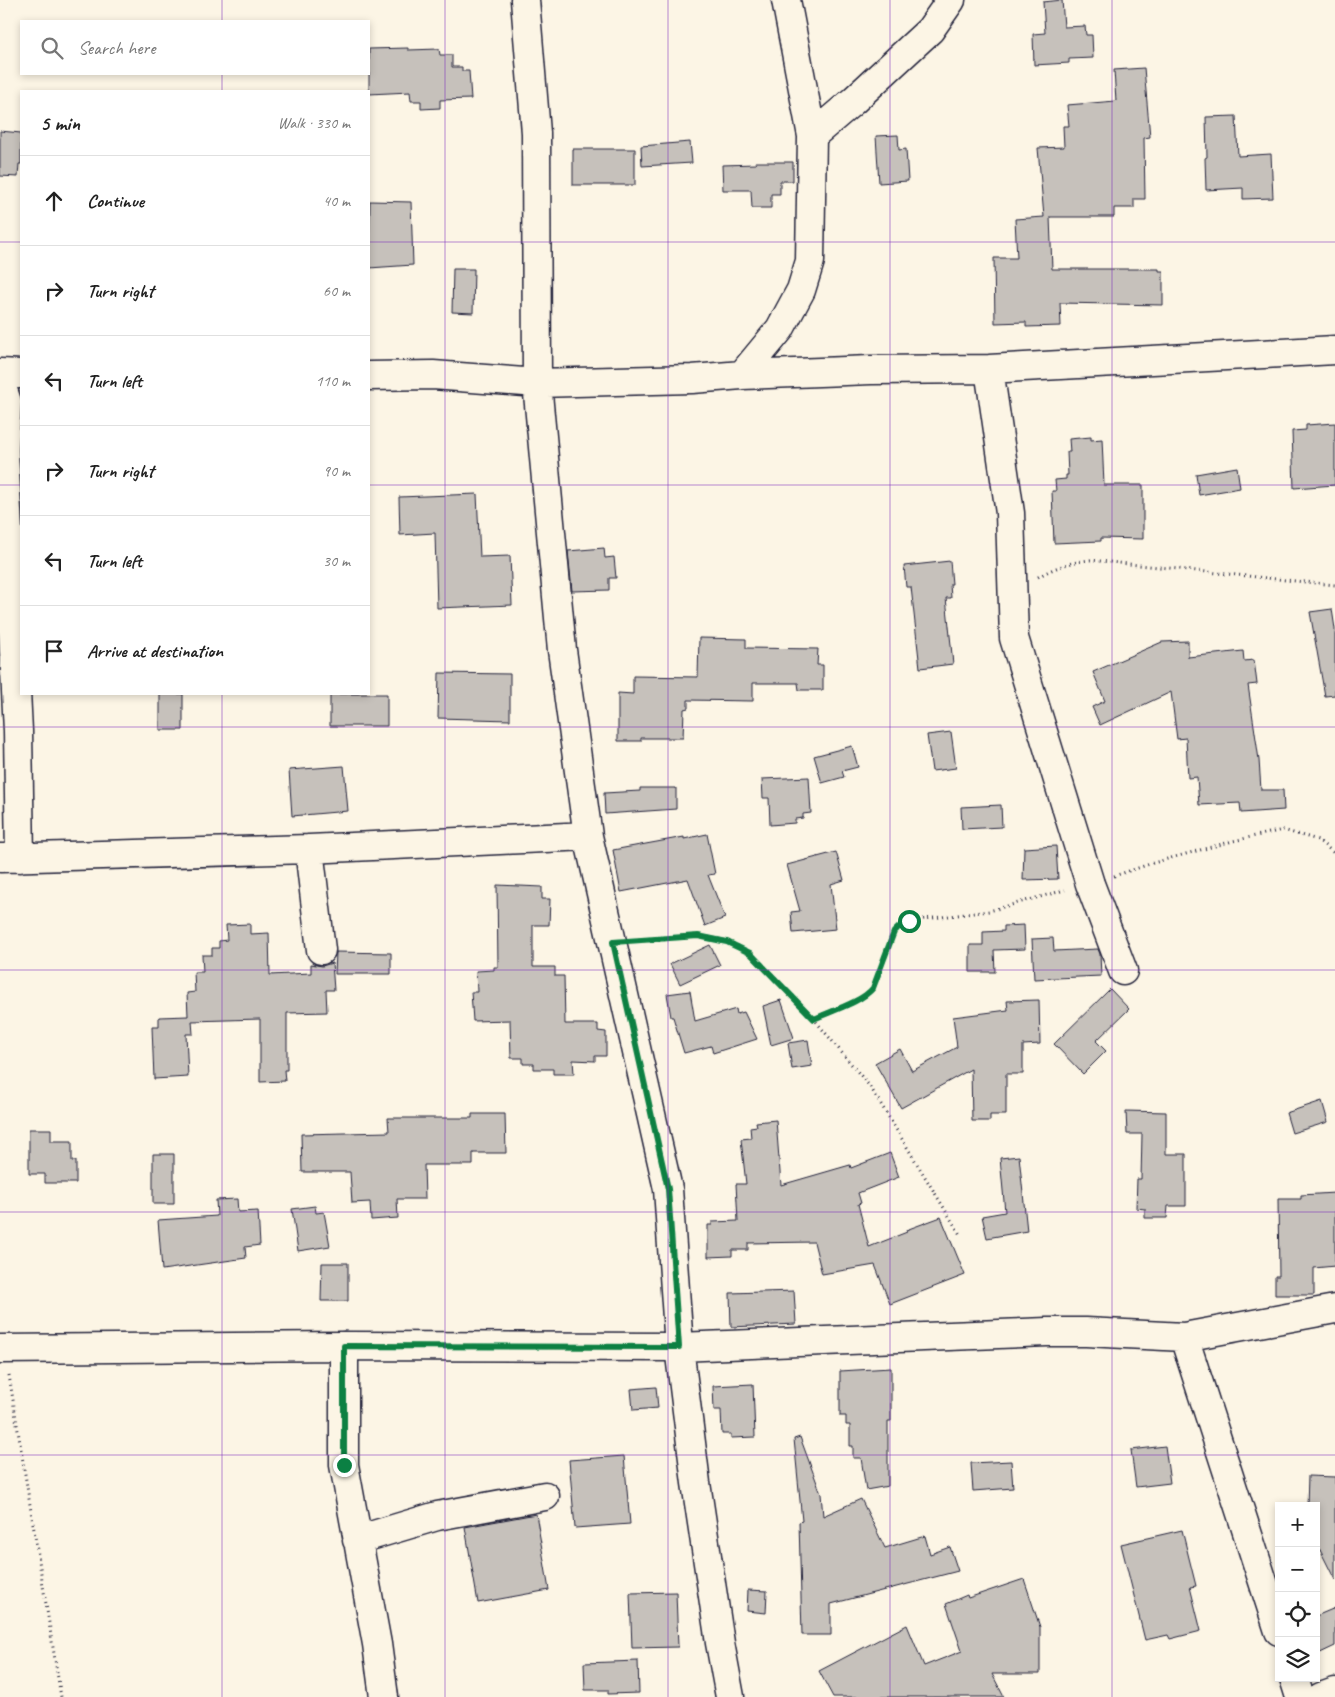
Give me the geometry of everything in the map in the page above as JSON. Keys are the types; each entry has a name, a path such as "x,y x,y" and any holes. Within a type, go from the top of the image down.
{"street":[{"path":"525,0 536,132 537,383 562,650 588,836 669,1196 679,1347 696,1483 730,1697"},
{"path":"742,375 780,329 801,290 810,261 812,136 786,0"},
{"path":"812,136 930,30 951,0"},
{"path":"370,376 433,375 537,383 692,379 871,370 989,369 1335,350"},
{"path":"989,369 1010,513 1014,592 1012,624 1014,638 1090,884 1122,971"},
{"path":"0,373 20,374"},
{"path":"0,387 7,402 4,450 18,732 10,858 309,849 588,836"},
{"path":"309,849 321,950"},
{"path":"2,1349 344,1346 679,1347 1048,1332 1184,1337 1335,1309"},
{"path":"1184,1337 1275,1619"},
{"path":"344,1346 344,1465 377,1644 384,1697"},
{"path":"357,1540 438,1516 545,1496"},
{"path":"1295,1682 1300,1697"},
{"path":"1321,1697 1335,1692"}],"path":[{"path":"1014,592 1053,568 1090,560 1335,585"},
{"path":"814,1019 870,992 894,932 909,921 989,911 1090,884 1162,860 1283,830 1318,840 1335,854"},
{"path":"613,942 698,936 727,942 750,953 814,1019 871,1088 961,1236"},
{"path":"2,1349 61,1697"}],"building":[{"path":"1062,0 1064,27 1085,26 1086,35 1092,35 1093,58 1069,59 1069,63 1034,65 1033,34 1045,33 1043,2"},
{"path":"370,49 439,49 440,55 452,55 452,67 462,67 462,71 469,71 471,99 440,100 440,108 421,109 421,101 411,101 410,92 370,94"},
{"path":"1144,68 1150,137 1144,138 1145,199 1134,199 1134,208 1114,208 1114,217 1050,217 1052,269 1159,269 1159,271 1163,271 1163,305 1060,303 1061,326 1026,327 1026,322 995,323 994,258 1017,258 1015,219 1044,217 1038,148 1064,147 1063,126 1069,126 1067,105 1116,101 1114,70"},
{"path":"1236,116 1238,156 1271,154 1273,198 1243,199 1243,188 1206,190 1206,117"},
{"path":"0,131 20,133 18,177 0,176"},
{"path":"898,135 899,150 906,149 908,181 879,183 876,136"},
{"path":"690,142 692,163 642,166 641,146"},
{"path":"573,149 635,149 635,185 573,185"},
{"path":"755,162 793,162 793,181 780,181 780,194 771,194 771,208 752,208 751,190 723,190 722,165 756,164"},
{"path":"370,201 411,202 413,265 370,268"},
{"path":"453,269 474,269 473,313 452,312"},
{"path":"1335,423 1335,485 1294,488 1292,431 1306,430 1306,425"},
{"path":"1091,437 1091,440 1102,439 1104,485 1143,485 1143,539 1101,538 1101,541 1054,543 1052,491 1056,491 1055,480 1066,479 1066,475 1068,475 1067,452 1070,452 1069,439"},
{"path":"1237,467 1240,488 1199,495 1196,474"},
{"path":"477,494 480,557 510,556 512,605 437,608 435,533 400,535 399,497"},
{"path":"604,548 605,558 614,557 616,578 609,578 609,590 572,591 568,551"},
{"path":"950,561 951,598 946,598 953,664 920,668 911,587 906,587 904,566"},
{"path":"1332,609 1335,629 1335,695 1325,696 1310,612"},
{"path":"699,638 746,639 746,648 818,649 817,665 823,665 823,690 799,690 798,683 753,683 753,701 688,700 688,708 684,709 683,738 641,738 641,741 618,741 618,693 633,694 633,676 698,677"},
{"path":"1188,641 1188,657 1243,651 1244,661 1254,660 1257,684 1248,685 1259,760 1261,790 1283,790 1284,810 1241,813 1240,803 1199,805 1197,777 1188,778 1186,738 1177,739 1171,692 1100,725 1092,707 1105,701 1093,672 1162,642"},
{"path":"439,673 510,674 510,720 438,718"},
{"path":"387,694 387,726 330,726 330,695"},
{"path":"160,695 183,695 183,730 160,730"},
{"path":"951,732 956,768 932,771 927,735"},
{"path":"852,746 858,767 842,771 844,777 822,783 814,756"},
{"path":"344,766 348,811 292,816 289,770"},
{"path":"809,777 811,813 803,814 803,818 795,819 795,823 770,825 769,798 763,798 762,779"},
{"path":"640,788 676,788 676,809 605,814 604,793 640,791"},
{"path":"1001,805 1002,827 962,829 961,807"},
{"path":"707,834 715,874 708,875 725,918 705,926 688,879 621,892 613,850"},
{"path":"1056,846 1058,879 1023,880 1024,848"},
{"path":"836,852 844,880 831,884 836,929 793,933 791,912 800,911 787,865"},
{"path":"497,885 542,887 542,899 550,899 549,925 533,925 533,967 555,967 555,976 564,976 565,1024 598,1024 598,1031 606,1032 606,1056 595,1056 595,1061 573,1060 574,1074 553,1074 553,1069 534,1069 534,1064 523,1064 523,1058 511,1058 510,1020 473,1021 471,992 477,992 476,971 494,970 494,967 498,967"},
{"path":"250,924 250,934 269,933 270,975 311,973 311,964 322,966 332,963 334,990 326,990 327,1012 287,1013 287,1070 284,1070 285,1081 260,1082 260,1019 192,1021 193,1034 186,1034 188,1077 154,1079 152,1027 159,1027 159,1017 188,1016 187,993 195,992 194,972 203,972 202,955 212,955 212,948 219,948 219,941 227,940 226,925"},
{"path":"1024,925 1025,949 994,950 995,972 970,972 970,945 983,945 983,932 1004,931 1004,926"},
{"path":"1053,938 1054,951 1098,949 1101,976 1034,979 1032,939"},
{"path":"710,945 720,965 680,984 670,964"},
{"path":"336,952 391,953 391,974 335,974"},
{"path":"1110,989 1129,1009 1096,1041 1106,1051 1083,1074 1054,1044"},
{"path":"690,991 695,1021 736,1009 737,1014 744,1012 757,1039 713,1053 711,1046 684,1053 673,1017 671,1017 667,994"},
{"path":"781,1000 794,1038 771,1045 763,1006"},
{"path":"1039,1000 1040,1044 1023,1045 1023,1074 1006,1074 1006,1115 990,1115 990,1121 972,1121 971,1069 901,1108 875,1063 900,1049 912,1071 957,1047 953,1017 1008,1010 1007,1001"},
{"path":"808,1040 812,1066 792,1069 788,1043"},
{"path":"1322,1101 1328,1122 1292,1133 1286,1113"},
{"path":"1126,1111 1166,1112 1166,1154 1186,1154 1186,1206 1168,1206 1167,1218 1145,1218 1145,1209 1136,1208 1137,1179 1141,1179 1142,1134 1127,1134"},
{"path":"472,1114 505,1114 506,1153 473,1153 473,1165 424,1165 425,1199 397,1199 398,1218 371,1220 370,1202 352,1203 350,1172 302,1172 301,1134 389,1132 388,1118 472,1118"},
{"path":"776,1120 781,1185 850,1165 851,1168 890,1153 899,1177 858,1193 861,1203 858,1204 869,1247 941,1217 965,1275 890,1304 875,1265 822,1274 814,1242 748,1243 748,1250 732,1250 732,1256 708,1257 708,1225 712,1225 712,1222 738,1221 736,1184 746,1184 741,1139 751,1138 750,1127 757,1126 756,1122"},
{"path":"29,1129 51,1129 51,1141 72,1141 72,1161 76,1161 76,1183 45,1183 45,1174 29,1174"},
{"path":"153,1154 174,1154 174,1204 153,1204"},
{"path":"1019,1156 1027,1231 987,1238 982,1216 1005,1212 1000,1158"},
{"path":"1335,1193 1335,1266 1314,1268 1314,1295 1275,1295 1275,1276 1279,1276 1278,1199 1301,1199 1301,1195"},
{"path":"237,1199 238,1212 258,1211 260,1245 245,1247 246,1258 162,1270 158,1220 217,1216 216,1200"},
{"path":"315,1206 316,1213 324,1212 330,1246 298,1251 292,1209"},
{"path":"322,1263 348,1263 348,1301 321,1301"},
{"path":"794,1291 796,1324 731,1327 730,1293"},
{"path":"891,1368 891,1421 888,1421 888,1486 866,1490 861,1458 853,1458 853,1446 850,1446 850,1425 846,1425 846,1416 840,1416 840,1371"},
{"path":"753,1384 755,1437 731,1438 731,1434 722,1434 721,1410 714,1410 713,1386"},
{"path":"656,1387 658,1408 633,1410 631,1389"},
{"path":"800,1437 821,1494 823,1516 861,1499 885,1548 925,1536 930,1554 950,1547 958,1571 831,1604 831,1635 802,1635 799,1522 802,1521 794,1439"},
{"path":"1165,1446 1170,1483 1136,1487 1131,1450"},
{"path":"624,1456 630,1524 575,1528 569,1460"},
{"path":"1011,1461 1013,1488 973,1491 971,1463"},
{"path":"1308,1476 1335,1477 1335,1580 1320,1550 1320,1502 1307,1502"},
{"path":"536,1514 549,1590 478,1603 465,1527"},
{"path":"1182,1530 1196,1586 1190,1587 1201,1631 1170,1639 1168,1635 1145,1640 1121,1544"},
{"path":"1024,1579 1040,1627 1040,1674 992,1674 1004,1697 833,1697 819,1671 907,1625 924,1666 962,1651 946,1604 967,1595 968,1598"},
{"path":"748,1590 767,1591 766,1613 747,1611"},
{"path":"676,1592 678,1647 632,1648 630,1593"},
{"path":"1335,1608 1335,1646 1320,1653 1320,1637 1320,1614"},
{"path":"638,1661 639,1693 608,1694 608,1690 585,1690 584,1663"}],"route":[{"path":"344,1465 344,1346 679,1347 668,1189 613,942 698,936 727,942 750,953 814,1019 870,992 894,932 909,921"}]}
